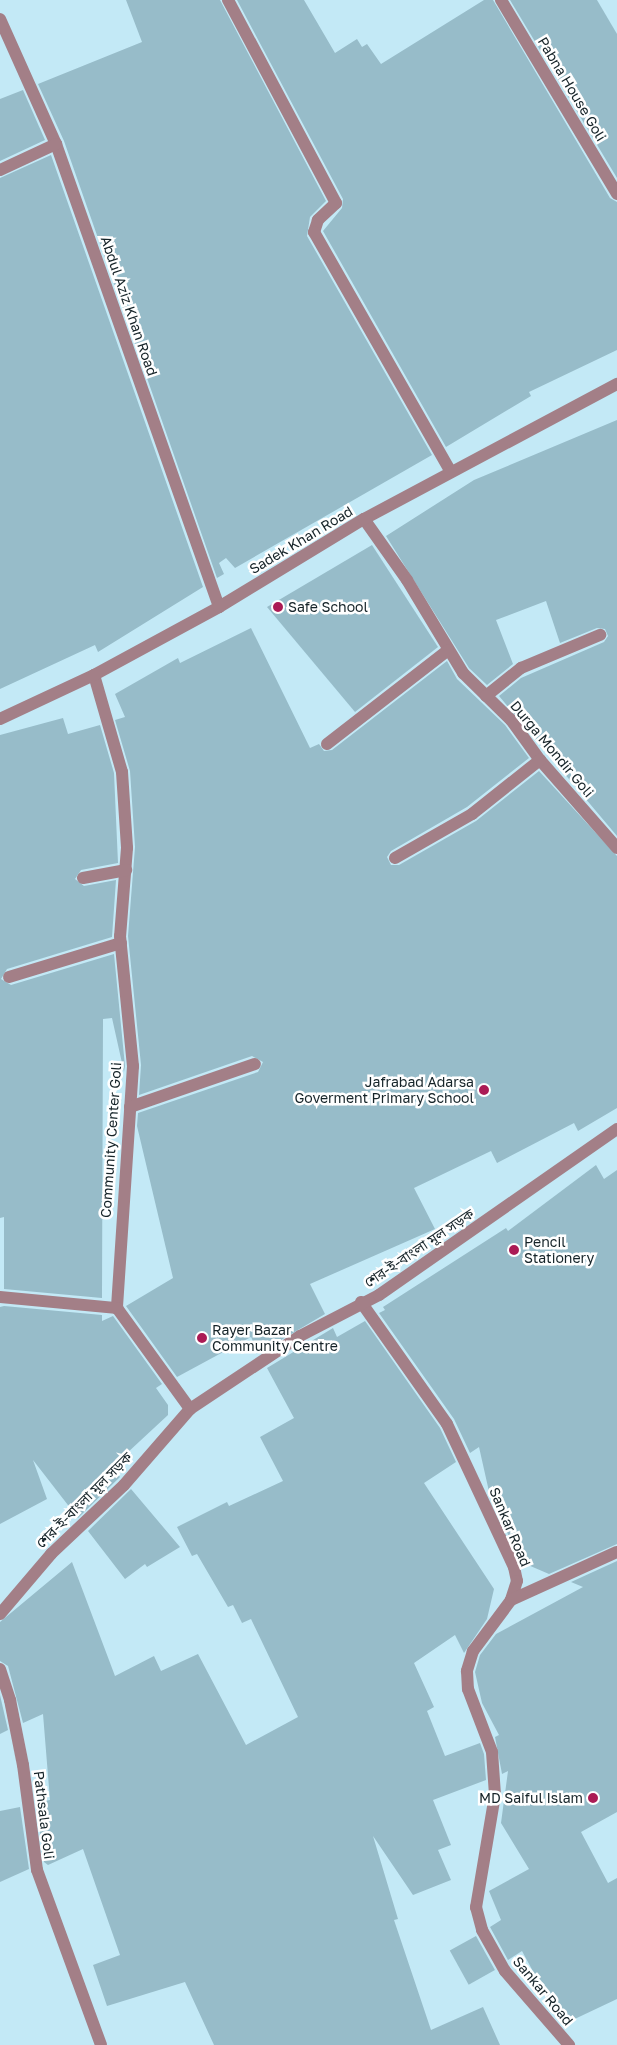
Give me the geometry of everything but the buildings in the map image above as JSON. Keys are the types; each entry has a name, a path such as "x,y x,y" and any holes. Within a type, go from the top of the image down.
{"street":[{"path":"228,0 336,203 318,220 314,232 451,472"},
{"name":"Pabna House Goli","path":"500,0 617,194"},
{"name":"Abdul Aziz Khan Road","path":"0,19 56,144 219,607"},
{"path":"0,170 56,144"},
{"name":"Sadek Khan Road","path":"0,719 94,675 219,607 364,519 617,384"},
{"name":"Durga Mondir Goli","path":"364,519 407,580 463,674 511,720 540,760 617,848"},
{"path":"486,696 521,668 600,635"},
{"path":"327,744 448,650"},
{"name":"Community Center Goli","path":"94,675 122,772 126,870 121,943 133,1066 117,1308"},
{"path":"394,858 472,814 540,760"},
{"path":"83,878 126,870"},
{"path":"9,977 121,943"},
{"path":"130,1107 255,1064"},
{"name":"শের-ই-বাংলা মূল সড়ক","path":"0,1614 51,1554 124,1486 190,1409 243,1371 361,1302 379,1295 617,1130"},
{"path":"0,1297 117,1308 190,1409"},
{"name":"Sankar Road","path":"361,1302 447,1424 514,1567 517,1581 511,1600 472,1651 467,1671 468,1689 492,1752 495,1795 476,1907 482,1930 504,1971 569,2045"},
{"path":"511,1600 617,1552"},
{"name":"Pathsala Goli","path":"0,1669 10,1700 23,1765 36,1870 101,2045"}],"place":[{"name":"Safe School","path":"278,607"},
{"name":"Jafrabad Adarsa Goverment Primary School","path":"484,1090"},
{"name":"Pencil Stationery","path":"514,1250"},
{"name":"Rayer Bazar Community Centre","path":"202,1338"},
{"name":"MD Saiful Islam","path":"593,1798"}]}
